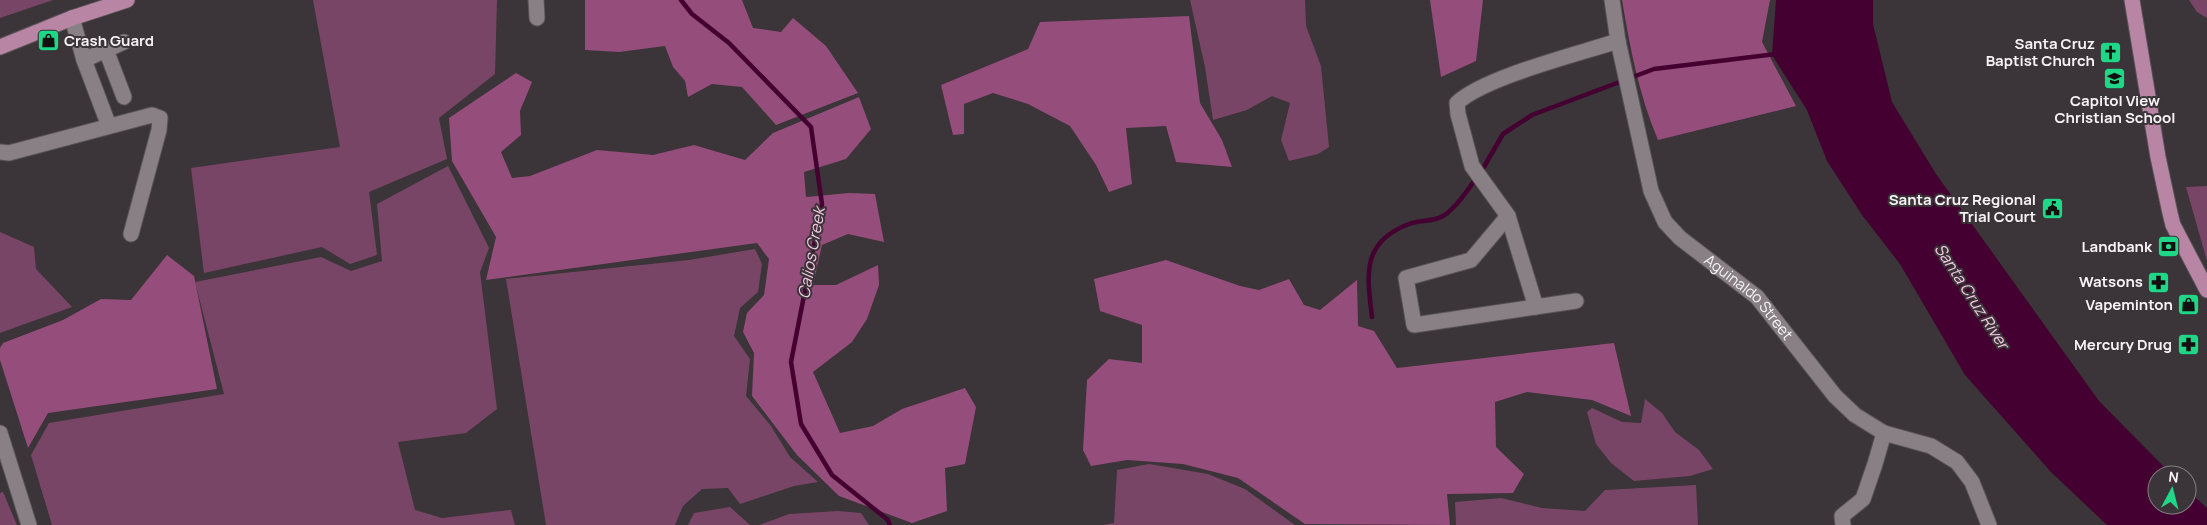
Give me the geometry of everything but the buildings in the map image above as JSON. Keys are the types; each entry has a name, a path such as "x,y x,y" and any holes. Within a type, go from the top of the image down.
{"main road":[{"path":"0,47 72,18 127,0"},
{"path":"2132,0 2158,157 2173,225 2207,290"}],"street":[{"path":"536,0 537,18"},
{"name":"Aguinaldo Street","path":"1612,0 1618,42 1651,191 1665,222 1680,238 1757,297 1835,396 1856,415 1884,433 1931,446 1957,462 1972,482 1989,525"},
{"path":"72,18 84,60 108,126"},
{"path":"84,60 124,42"},
{"path":"1536,307 1508,216 1472,166 1458,114 1458,103 1468,94 1512,76 1618,42"},
{"path":"106,50 124,97"},
{"path":"0,152 9,153 152,115 160,118 160,130 131,234"},
{"path":"1508,216 1471,260 1406,278 1414,325 1576,301"},
{"path":"0,433 2,449 29,525"},
{"path":"1843,525 1842,516 1863,499 1884,433"}],"shaded area":[{"path":"0,0 53,0 0,18"},
{"path":"313,0 497,0 495,74 439,118 447,159 369,192 377,255 350,264 322,247 204,273 191,168 340,147"},
{"path":"585,0 742,0 753,28 781,32 793,18 826,46 858,93 776,125 742,87 712,84 688,97 685,81 673,67 665,46 619,52 585,50"},
{"path":"1190,0 1305,0 1306,26 1321,66 1329,147 1318,154 1289,161 1281,140 1290,103 1272,96 1247,110 1213,120 1205,67"},
{"path":"1430,0 1483,0 1476,61 1441,77"},
{"path":"1622,0 1770,0 1762,42 1796,106 1658,140 1645,106 1636,71"},
{"path":"2189,0 2207,0 2207,18 2197,12"},
{"path":"1189,16 1200,103 1222,140 1232,167 1176,162 1166,126 1126,128 1132,184 1109,192 1096,165 1070,126 1028,104 993,93 964,104 964,134 953,135 941,85 1028,49 1040,22"},
{"path":"516,73 532,82 520,111 521,135 501,152 512,178 530,176 597,150 653,155 694,145 745,160 773,133 859,97 871,129 846,159 804,172 806,197 849,193 875,194 884,242 848,234 822,245 813,285 836,285 878,265 879,285 867,319 852,342 813,372 840,433 873,426 902,409 965,388 976,407 965,464 945,468 947,511 912,523 839,496 797,455 752,396 754,353 743,332 747,313 764,295 769,259 757,243 486,280 496,237 452,161 449,118"},
{"path":"448,166 489,248 480,272 497,409 466,433 398,442 415,510 442,518 511,510 515,525 52,525 31,455 49,423 224,394 195,282 321,257 351,271 382,261 377,204"},
{"path":"2207,186 2207,261 2186,187"},
{"path":"0,232 34,247 36,269 72,307 0,333"},
{"path":"755,249 762,264 758,292 740,308 734,336 750,359 746,396 771,426 790,457 818,482 794,486 740,504 728,488 702,489 683,506 675,525 546,525 506,279 689,260"},
{"path":"167,255 194,276 217,389 48,413 28,448 0,360 0,348 3,343 63,320 101,299 131,300"},
{"path":"1166,260 1240,286 1259,290 1289,279 1304,305 1320,310 1357,280 1358,326 1374,331 1397,368 1614,343 1631,416 1592,400 1527,392 1495,402 1496,447 1524,474 1513,493 1447,494 1450,525 1305,524 1238,478 1183,464 1127,460 1091,466 1083,450 1087,380 1109,359 1142,363 1142,325 1100,311 1094,279"},
{"path":"1645,399 1662,413 1675,432 1699,450 1713,469 1690,476 1634,481 1611,463 1596,444 1587,412 1592,408 1622,422 1641,423"},
{"path":"1149,464 1208,474 1245,489 1295,525 1103,525 1114,523 1117,470"},
{"path":"1696,485 1698,525 1456,525 1455,502 1501,498 1542,508 1585,511 1605,490"},
{"path":"3,492 17,525 0,525 0,493"},
{"path":"730,507 750,525 688,525 694,513"},
{"path":"838,511 861,513 869,525 759,525 789,514"}],"water":[{"name":"Santa Cruz River","path":"1776,0 1873,0 1873,24 1892,102 1936,174 2099,401 2162,465 2147,465 2147,515 2197,515 2197,499 2207,508 2207,525 2107,525 2051,472 1965,375 1900,264 1862,215 1827,161 1807,110 1772,55"}],"waterway":[{"name":"Calios Creek","path":"681,0 692,14 729,43 811,127 822,204 791,362 801,424 832,475 888,520 890,525"},
{"path":"1481,172 1503,134 1532,115 1654,69 1776,54"},
{"path":"1372,317 1369,274 1375,250 1382,240 1393,231 1409,224 1443,216 1456,204 1476,178"}],"place":[{"name":"Crash Guard","path":"48,41"},
{"name":"Santa Cruz Baptist Church","path":"2111,53"},
{"name":"Capitol View Christian School","path":"2115,78"},
{"name":"Santa Cruz Regional Trial Court","path":"2052,209"},
{"name":"Landbank","path":"2168,247"},
{"name":"Watsons","path":"2159,282"},
{"name":"Vapeminton","path":"2189,305"},
{"name":"Mercury Drug","path":"2188,345"}]}
